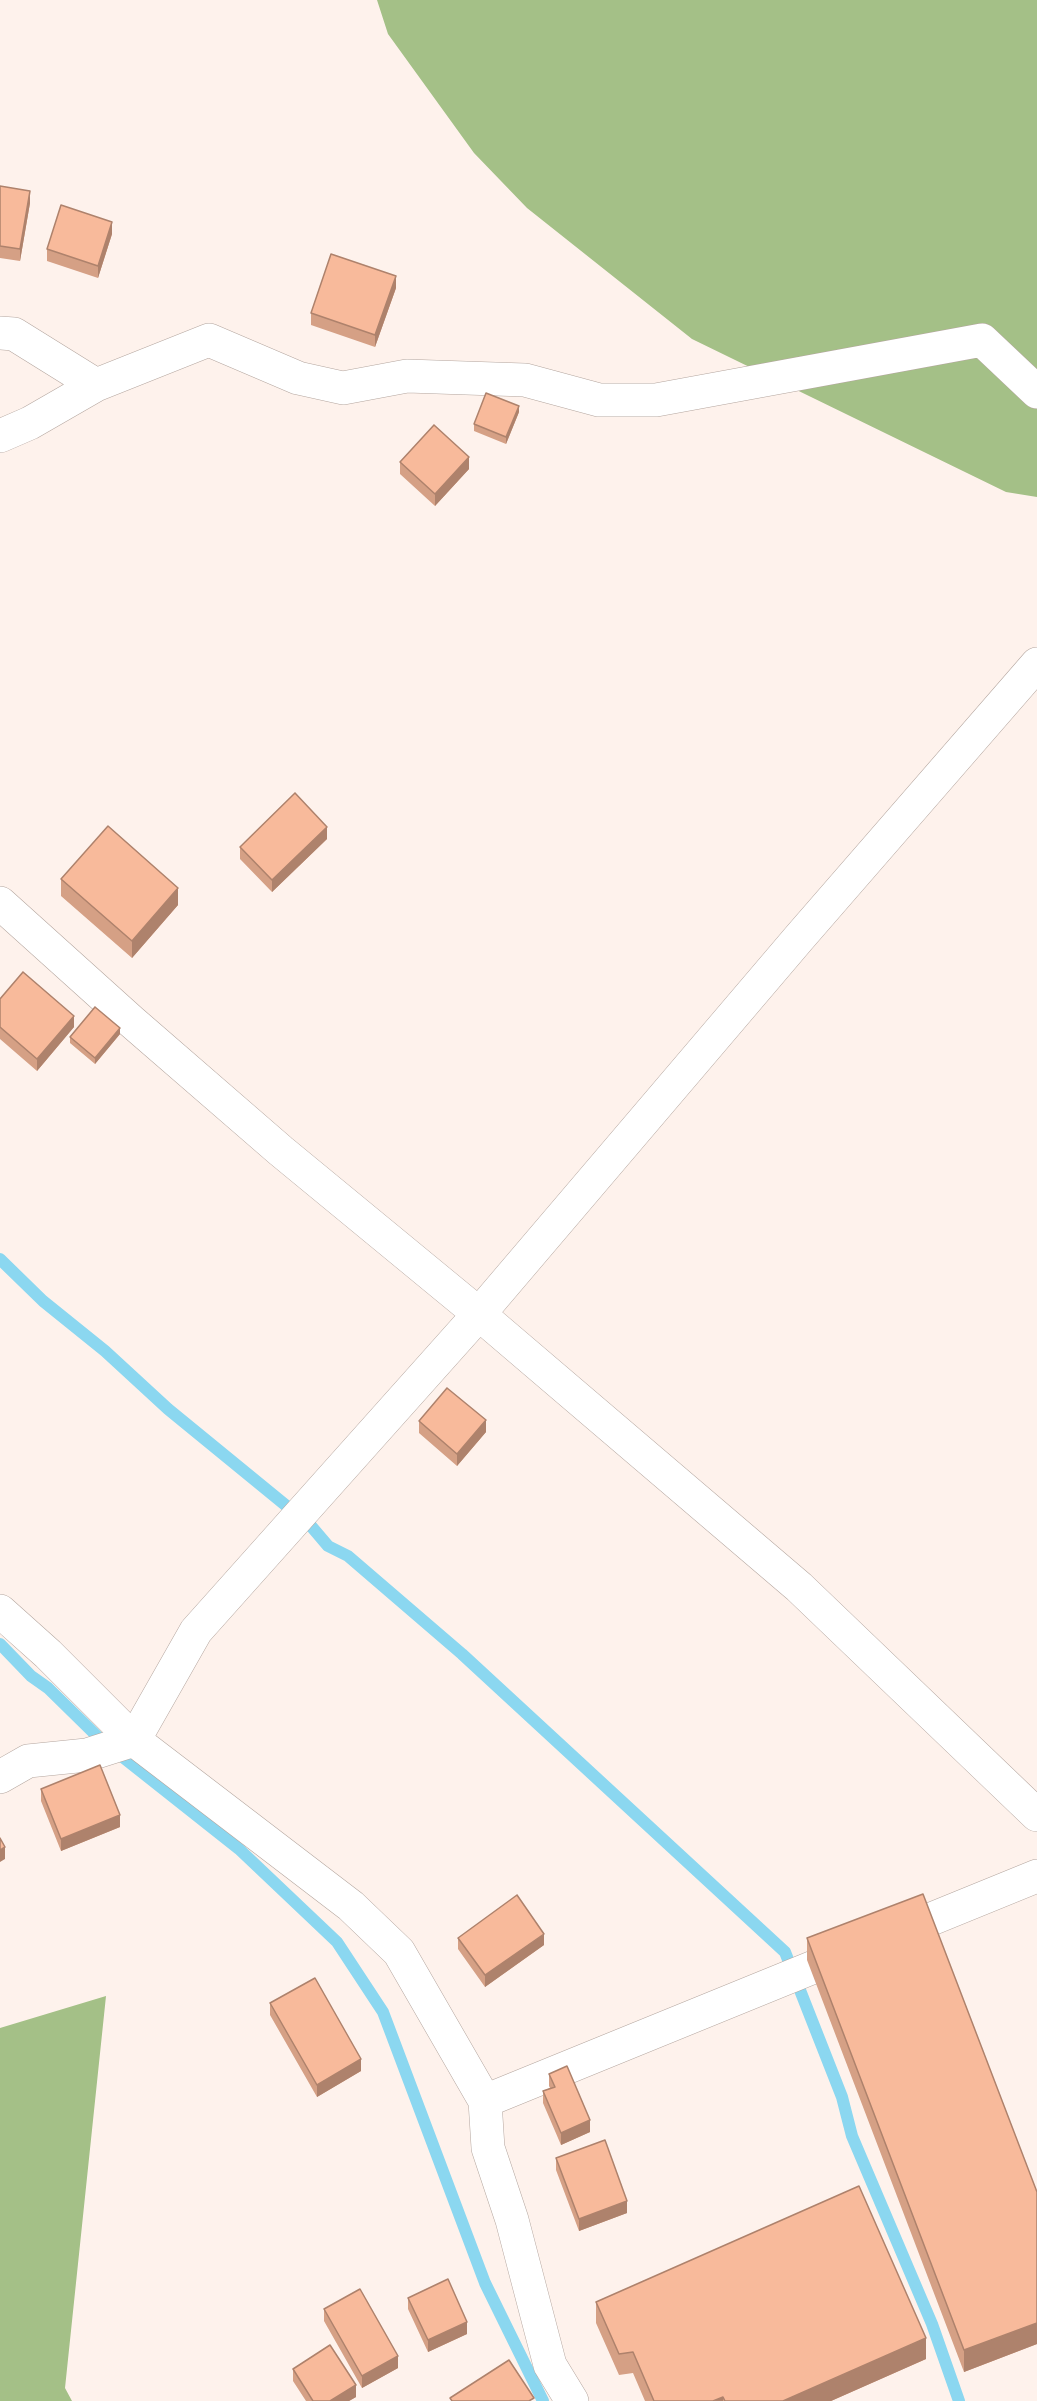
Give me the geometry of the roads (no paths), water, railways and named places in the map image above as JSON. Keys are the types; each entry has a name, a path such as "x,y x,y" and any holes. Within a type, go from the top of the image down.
{"street":[{"path":"0,333 14,334 96,385"},
{"path":"0,436 30,423 96,385 209,340 298,378 343,388 407,376 525,380 599,400 656,400 982,340 1037,392"},
{"path":"0,1777 28,1761 87,1755 134,1740 196,1631 479,1314 799,938 1037,664"},
{"path":"0,903 131,1021 263,1135 479,1314 799,1587 1037,1815"},
{"path":"0,1611 48,1654 134,1740 351,1906 399,1952 485,2102 488,2148 512,2220 550,2365 572,2401"},
{"path":"485,2102 1037,1876"}],"waterway":[{"path":"0,1259 43,1301 105,1351 168,1409 311,1526 328,1546 348,1556 462,1654 785,1952 842,2097 852,2136 932,2324 959,2401"},
{"path":"0,1644 31,1676 48,1688 100,1739 239,1849 337,1942 383,2012 485,2283 543,2401"}]}
